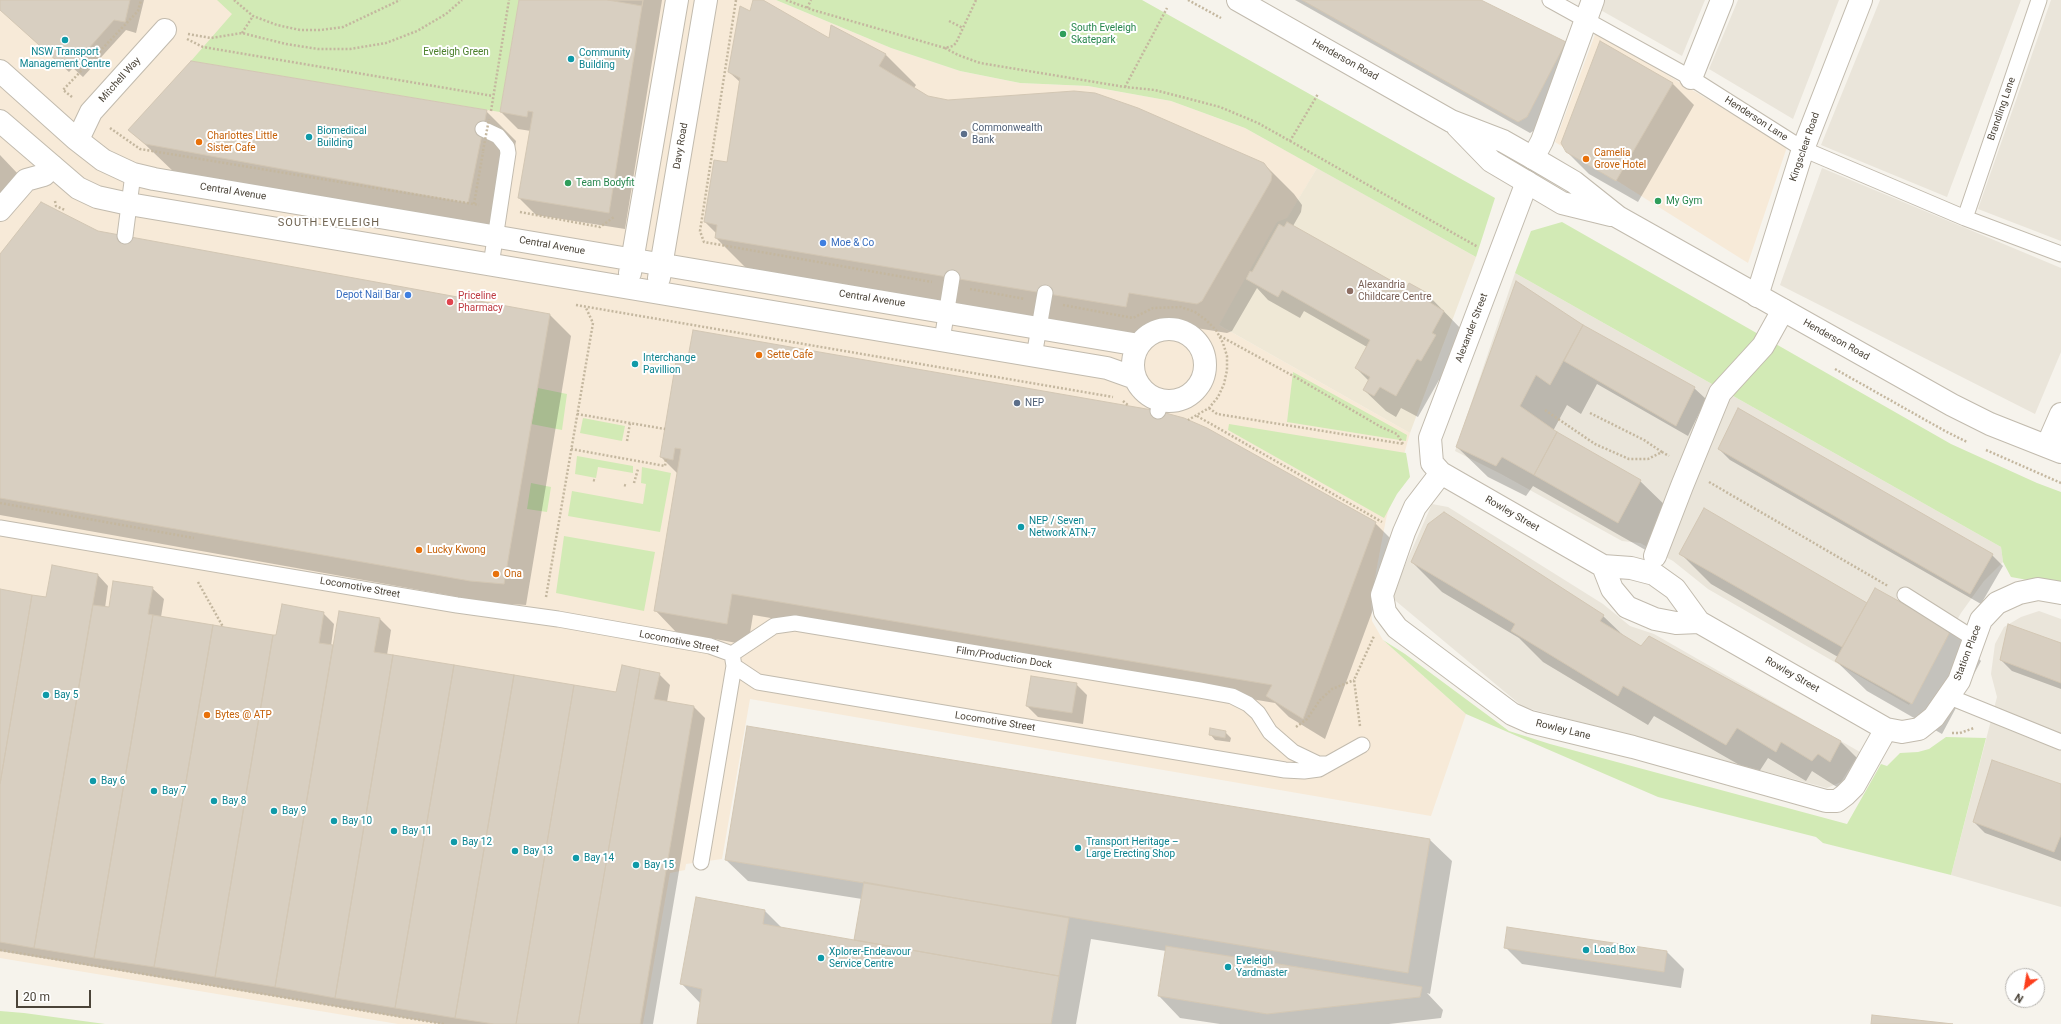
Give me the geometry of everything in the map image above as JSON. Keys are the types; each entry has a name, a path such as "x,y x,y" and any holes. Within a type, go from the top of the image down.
{"street":[{"path":"627,288 677,0"},
{"name":"Davy Road","path":"656,293 706,0"},
{"name":"Henderson Road","path":"1238,0 1452,121 1503,141 1533,158 1574,182 1618,217 1952,405 1990,424 2054,449"},
{"path":"1691,78 1722,0"},
{"name":"Kingsclear Road","path":"1757,296 1803,149 1861,0"},
{"path":"1533,158 1542,141 1589,10"},
{"path":"673,26 700,31"},
{"name":"Mitchell Way","path":"81,133 92,112 165,30"},
{"name":"Central Avenue","path":"0,71 76,139 103,160 133,174 154,179 947,311 1139,345"},
{"path":"0,121 78,188 97,197 129,204 1107,368 1136,378"},
{"name":"Henderson Road","path":"1452,121 1491,161 1527,182 1562,202 1618,217"},
{"path":"0,210 26,180 44,175 52,166"},
{"name":"Alexander Street","path":"1441,474 1432,463 1430,438 1527,182"},
{"path":"1656,556 1682,486 1720,393 1763,346 1783,310"},
{"path":"1176,329 1192,337 1202,351 1205,368 1202,377 1196,388 1186,396 1160,405 1146,392 1136,378 1133,361 1139,345 1151,333 1160,330 1176,329"},
{"path":"2054,449 2061,414"},
{"name":"Rowley Street","path":"1441,474 1603,566 1631,568 1654,574 1674,589 1698,622 1886,729"},
{"name":"Rowley Lane","path":"1441,474 1415,507 1404,532 1382,595 1385,612 1396,628 1497,704 1530,722 1633,747 1826,801 1837,801 1845,796 1854,786 1886,729"},
{"path":"1603,566 1612,588 1627,607 1655,619 1676,623 1698,622"},
{"name":"Station Place","path":"1886,729 1902,732 1919,729 1934,718 1950,697 1959,681 1973,638 1981,620 1997,603 2019,593 2038,589 2061,593"}],"lane":[{"name":"Henderson Lane","path":"1550,0 1589,10 1691,78 1803,149 1965,218 2061,254"},
{"name":"Brandling Lane","path":"1965,218 2039,0"},
{"path":"486,124 507,147 508,153 491,265"},
{"path":"125,236 133,174"},
{"path":"942,340 952,282"},
{"path":"1034,356 1044,298"},
{"name":"Locomotive Street","path":"0,528 457,605 558,619 710,646 733,660 758,682 1277,768 1304,771 1319,768 1362,745"},
{"path":"1905,595 1973,638"},
{"name":"Film/Production Dock","path":"733,660 749,641 774,626 795,623 1200,690 1232,696 1248,704 1258,713 1270,732 1294,752 1318,764 1328,764"},
{"path":"701,862 733,660"},
{"path":"1950,697 2061,742"}],"path":[{"path":"140,0 138,11 63,90 120,136 140,149 500,208 600,227 614,217"},
{"path":"234,0 253,16 277,25 300,30 321,30 343,27 400,0"},
{"path":"165,30 211,38 242,33 318,50 350,49 386,43 417,31 446,14 462,0"},
{"path":"474,204 486,124 493,96 509,0"},
{"path":"736,0 700,231 704,242 1044,298 1133,318 1153,308 1167,306 1181,307 1195,312 1206,320 1220,336 1297,378 1381,427 1398,434 1403,444"},
{"path":"786,0 807,8 945,48 958,56 980,63 1124,87 1155,90 1220,107 1258,123 1482,249"},
{"path":"807,8 810,0"},
{"path":"945,48 953,46 976,0"},
{"path":"1124,87 1168,8"},
{"path":"242,33 253,16"},
{"path":"949,21 963,28"},
{"path":"165,30 203,46 493,96"},
{"path":"1290,141 1318,94"},
{"path":"570,304 1115,398"},
{"path":"545,602 593,323 586,307"},
{"path":"1188,420 1209,408 1218,397 1224,384 1227,370 1227,356 1220,336"},
{"path":"1121,399 1129,406"},
{"path":"1209,408 1217,414 1408,444"},
{"path":"1545,410 1594,444 1629,459 1648,459 1662,452"},
{"path":"1590,413 1638,437 1689,471 1745,502 1890,588"},
{"path":"577,414 665,429"},
{"path":"1197,416 1383,523"},
{"path":"627,441 630,423"},
{"path":"571,449 665,466 666,458"},
{"path":"634,483 638,469 637,474"},
{"path":"198,581 223,626"},
{"path":"1362,745 1354,680 1385,612"},
{"path":"0,950 444,1024"}],"shaded area":[{"path":"0,0 776,0 891,48 960,71 1020,83 1088,86 1171,101 1245,128 1317,168 1287,219 1219,325 1410,433 1386,519 1371,599 1372,621 1383,640 1466,714 1431,816 750,699 722,859 686,864 685,870 670,873 643,1024 398,1024 0,958"},
{"path":"1600,0 1705,0 1682,56 1597,8"},
{"path":"1738,0 1839,0 1793,119 1709,69"},
{"path":"1880,0 2021,0 1947,197 1821,145"},
{"path":"2051,0 2061,0 2061,241 1978,209"},
{"path":"1596,32 1787,147 1748,263 1555,142"},
{"name":"Alexandria Childcare Centre","path":"1317,168 1476,257 1410,433 1219,325 1277,222 1287,218"},
{"path":"1822,168 2061,268 2061,352 2035,414 1780,285"},
{"path":"1515,273 2001,547 2003,562 1984,581 1961,613 1909,705 1708,589 1673,561 1640,543 1622,541 1501,474 1455,451"},
{"path":"1432,504 1448,507 1603,604 1630,626 1654,634 1860,752 1841,782 1827,788 1523,707 1391,597"},
{"path":"2039,611 2061,619 2061,907 1951,875 1997,697 1991,674 1995,644 2004,627 2021,617"}],"green space":[{"name":"Eveleigh Green","path":"217,0 519,0 500,112 191,61 232,14"},
{"path":"776,0 1142,0 1495,198 1476,257 1245,128 1171,101 1088,86 1020,83 960,71 891,48"},
{"path":"1562,222 1951,444 2037,483 2061,492 2061,586 2011,577 2003,562 2001,547 1515,273 1531,231"},
{"path":"1293,372 1407,435 1406,441 1287,422"},
{"path":"538,388 567,394 562,430 531,424"},
{"path":"583,418 625,426 622,441 580,433"},
{"path":"1229,424 1406,453 1410,477 1397,494 1384,518 1228,430"},
{"path":"577,456 633,466 633,473 598,467 596,478 575,474"},
{"path":"642,467 671,473 660,532 568,516 572,491 643,504 646,484 641,483"},
{"path":"531,483 551,487 547,512 527,509"},
{"path":"564,536 655,552 644,611 556,593"},
{"path":"1383,640 1405,654 1509,731 1550,744 1847,824 1881,764 1887,766 1900,753 1918,752 1929,749 1946,737 1986,738 1951,875 1823,843 1816,837 1658,797 1466,714"},
{"path":"0,1011 24,1013 105,1024 0,1024"}],"building":[{"name":"NSW Transport Management Centre","path":"0,0 130,0 125,22 114,20 72,67 62,58 58,62 0,10"},
{"name":"Community Building","path":"519,0 643,0 609,213 518,198 533,112 528,111 527,117 500,112"},
{"path":"608,0 643,0 642,6"},
{"name":"Commonwealth Bank","path":"753,0 763,0 829,38 831,25 886,54 879,66 928,96 948,100 1074,91 1095,93 1138,108 1264,163 1272,174 1271,181 1202,301 1197,304 1129,293 1126,307 715,238 717,225 704,222 714,160 727,162 740,78 728,72 740,6 750,11"},
{"path":"1302,0 1481,0 1566,42 1527,117 1518,122"},
{"path":"1600,41 1673,83 1616,181 1566,152 1561,143"},
{"name":"Biomedical Building","path":"191,61 487,110 468,203 145,144 128,130"},
{"path":"41,202 98,231 550,314 504,584 470,581 0,498 0,254"},
{"path":"1287,222 1406,289 1409,283 1429,294 1426,300 1444,311 1432,333 1436,335 1421,361 1417,359 1396,396 1380,387 1374,396 1363,390 1370,377 1355,368 1370,340 1282,290 1278,297 1246,279 1250,271 1252,272 1279,224 1284,227"},
{"path":"1516,281 1583,325 1550,385 1536,375 1520,406 1557,432 1534,475 1502,457 1496,466 1456,447"},
{"path":"1583,325 1695,387 1676,426 1564,361"},
{"name":"NEP / Seven Network ATN-7","path":"693,330 1158,411 1184,418 1207,428 1376,522 1303,719 1266,696 1272,685 732,594 727,624 654,611 681,449 675,448 673,460 660,457 676,361 687,363"},
{"path":"1738,408 1993,554 1970,594 1718,449"},
{"path":"1557,432 1641,480 1618,523 1534,475"},
{"path":"1704,508 1867,603 1842,647 1679,554"},
{"path":"1444,512 1604,615 1600,621 1641,646 1649,636 1841,741 1830,762 1818,754 1812,761 1781,742 1776,752 1737,728 1726,745 1623,686 1618,696 1511,631 1515,624 1411,562 1428,524"},
{"name":"Bay 5","path":"52,565 98,574 34,948 0,942 0,784 32,595 46,597"},
{"name":"Bay 6","path":"113,581 153,587 148,614 153,615 94,958 34,948 93,605 109,607"},
{"path":"1875,588 1951,630 1912,704 1835,661"},
{"path":"0,589 32,595 0,784"},
{"name":"Bay 9","path":"282,604 324,612 319,643 333,645 275,987 215,977 273,635 276,635"},
{"name":"Bay 10","path":"339,611 380,618 374,652 393,655 335,998 275,987"},
{"name":"Bay 7","path":"153,615 213,625 154,967 94,958"},
{"path":"2008,624 2061,643 2061,683 2000,660"},
{"name":"Bay 8","path":"213,625 273,635 215,977 154,967"},
{"name":"Bay 11","path":"393,655 454,665 395,1008 335,998"},
{"name":"Bay 12","path":"454,665 514,675 455,1018 395,1008"},
{"name":"Bay 14","path":"622,665 640,669 578,1024 516,1024 574,685 616,692"},
{"name":"Bay 15","path":"640,669 660,673 654,699 694,706 640,1024 578,1024"},
{"name":"Bay 13","path":"514,675 574,685 516,1024 494,1024 455,1018"},
{"path":"1031,676 1077,683 1072,713 1026,706"},
{"name":"Transport Heritage – Large Erecting Shop","path":"747,726 1430,839 1408,973 725,860"},
{"path":"1210,728 1226,731 1225,738 1209,735"},
{"path":"1992,760 2061,784 2061,835 2054,852 1973,822"},
{"path":"864,882 1069,918 1059,976 854,940"},
{"name":"Xplorer-Endeavour Service Centre","path":"696,897 765,910 763,924 1059,976 1051,1024 697,1024 702,989 680,984"},
{"name":"Load Box","path":"1507,927 1667,951 1664,972 1504,948"},
{"name":"Eveleigh Yardmaster","path":"1166,946 1422,987 1420,997 1267,1014 1158,996"},
{"path":"1872,1015 1953,1024 1871,1024"}],"place":[{"name":"South Eveleigh Skatepark","path":"1063,34"},
{"name":"NSW Transport Management Centre","path":"65,40"},
{"name":"Community Building","path":"571,59"},
{"name":"Commonwealth Bank","path":"964,134"},
{"name":"Biomedical Building","path":"309,137"},
{"name":"Charlottes Little Sister Cafe","path":"199,142"},
{"name":"Camelia Grove Hotel","path":"1586,159"},
{"name":"Team Bodyfit","path":"568,183"},
{"name":"My Gym","path":"1658,201"},
{"name":"Moe & Co","path":"823,243"},
{"name":"Alexandria Childcare Centre","path":"1350,291"},
{"name":"Depot Nail Bar","path":"408,295"},
{"name":"Priceline Pharmacy","path":"450,302"},
{"name":"Sette Cafe","path":"759,355"},
{"name":"Interchange Pavillion","path":"635,364"},
{"name":"NEP","path":"1017,403"},
{"name":"NEP / Seven Network ATN-7","path":"1021,527"},
{"name":"Lucky Kwong","path":"419,550"},
{"name":"Ona","path":"496,574"},
{"name":"Bay 5","path":"46,695"},
{"name":"Bytes @ ATP","path":"207,715"},
{"name":"Bay 6","path":"93,781"},
{"name":"Bay 7","path":"154,791"},
{"name":"Bay 8","path":"214,801"},
{"name":"Bay 9","path":"274,811"},
{"name":"Bay 10","path":"334,821"},
{"name":"Bay 11","path":"394,831"},
{"name":"Bay 12","path":"454,842"},
{"name":"Transport Heritage – Large Erecting Shop","path":"1078,848"},
{"name":"Bay 13","path":"515,851"},
{"name":"Bay 14","path":"576,858"},
{"name":"Bay 15","path":"636,865"},
{"name":"Load Box","path":"1586,950"},
{"name":"Xplorer-Endeavour Service Centre","path":"821,958"},
{"name":"Eveleigh Yardmaster","path":"1228,967"}],"district":[{"name":"SOUTH EVELEIGH","path":"329,223"}]}
